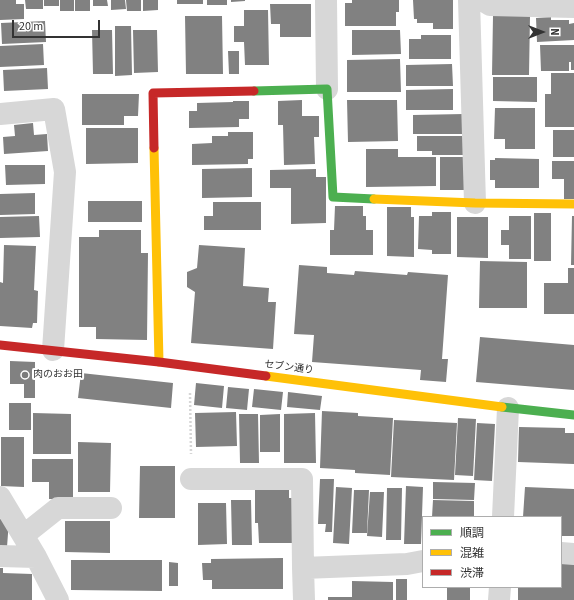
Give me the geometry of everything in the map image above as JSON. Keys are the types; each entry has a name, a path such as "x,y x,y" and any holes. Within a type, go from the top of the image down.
{"street":[{"path":"326,0 327,89 333,197 475,203 574,204"},
{"path":"469,0 475,203"},
{"path":"482,0 490,5 574,7"},
{"path":"159,362 153,93 327,89"},
{"path":"0,114 54,109 65,172 53,350"},
{"path":"0,345 0,350"},
{"name":"セブン通り","path":"0,345 159,362 508,408 574,415"},
{"path":"503,516 508,408"},
{"path":"191,480 302,479 304,600"},
{"path":"0,497 24,535 58,600"},
{"path":"24,535 58,508 112,508"},
{"path":"562,553 574,554"},
{"path":"0,556 36,557"},
{"path":"303,568 422,562"},
{"path":"499,600 500,588"}],"path":[{"path":"190,366 191,480"}],"building":[{"path":"0,0 16,0 16,4 24,4 24,19 0,20"},
{"path":"25,0 43,0 43,9 26,9"},
{"path":"44,0 59,0 59,6 44,6"},
{"path":"60,0 74,0 74,11 60,11"},
{"path":"75,0 90,0 90,11 75,11"},
{"path":"93,0 107,0 108,6 93,6"},
{"path":"111,0 125,0 126,9 111,10"},
{"path":"126,0 141,0 141,11 127,11"},
{"path":"143,0 158,0 158,10 143,11"},
{"path":"177,0 203,0 203,4 177,4"},
{"path":"207,0 227,0 227,5 207,5"},
{"path":"231,0 245,0 245,1 231,2"},
{"path":"352,0 399,0 399,12 396,12 396,26 345,26 345,3 352,3"},
{"path":"413,0 453,0 453,29 433,29 433,23 417,23 417,19 414,19"},
{"path":"270,4 311,4 311,37 280,37 280,24 271,24"},
{"path":"244,10 268,10 269,65 245,65 244,42 234,42 234,26 244,26"},
{"path":"185,16 222,16 223,74 186,74"},
{"path":"493,16 530,16 529,75 492,75"},
{"path":"551,17 551,20 569,20 569,24 574,23 574,40 537,42 536,18"},
{"path":"45,21 46,42 2,44 1,23"},
{"path":"115,26 131,26 132,75 115,76"},
{"path":"92,30 112,30 113,74 93,74"},
{"path":"133,30 157,30 158,72 134,73"},
{"path":"352,30 400,30 401,54 352,55"},
{"path":"421,35 451,35 451,59 409,59 409,39 421,39"},
{"path":"43,44 44,65 0,67 0,46"},
{"path":"540,45 574,45 574,70 571,70 571,62 569,62 569,71 541,71"},
{"path":"228,51 239,51 239,74 229,74"},
{"path":"400,59 401,92 347,92 347,60"},
{"path":"452,64 453,86 406,86 406,65"},
{"path":"47,68 48,89 4,91 3,70"},
{"path":"551,73 574,73 574,127 545,127 545,94 551,94"},
{"path":"493,77 537,77 537,102 493,101"},
{"path":"453,89 453,110 406,110 406,90"},
{"path":"82,94 139,94 138,116 124,116 124,125 82,125"},
{"path":"302,100 302,116 319,116 319,137 314,137 315,164 284,165 283,125 278,125 278,101"},
{"path":"347,100 397,100 398,141 348,142"},
{"path":"249,101 249,119 239,119 239,127 189,128 189,111 197,111 197,103"},
{"path":"495,108 535,108 535,149 505,149 505,139 494,139"},
{"path":"464,114 464,134 413,134 413,115"},
{"path":"33,123 34,135 47,134 48,151 4,154 3,137 15,136 14,125"},
{"path":"86,128 138,128 138,163 86,164"},
{"path":"553,130 574,130 574,157 553,157"},
{"path":"228,132 253,132 253,159 248,159 248,164 192,165 192,144 212,143 212,136 228,136"},
{"path":"417,136 464,136 464,155 432,155 432,151 417,151"},
{"path":"366,149 398,149 398,157 436,157 436,186 366,187"},
{"path":"440,157 465,157 466,190 440,190"},
{"path":"495,158 539,159 539,188 495,188 495,180 490,180 490,160 495,160"},
{"path":"552,161 574,161 574,199 564,199 564,179 552,179"},
{"path":"5,165 45,165 45,184 6,185"},
{"path":"252,168 252,197 202,198 202,169"},
{"path":"316,169 316,177 326,177 326,223 291,224 291,188 270,188 270,170"},
{"path":"35,193 35,214 0,215 0,194"},
{"path":"88,201 142,201 142,222 88,222"},
{"path":"213,202 261,202 261,230 204,230 204,216 213,216"},
{"path":"335,206 363,206 363,216 366,216 366,230 373,230 373,255 330,255 330,230 334,230"},
{"path":"387,207 411,207 411,217 414,217 414,257 387,256"},
{"path":"432,212 451,212 451,254 432,254 432,250 418,249 419,216 432,216"},
{"path":"534,213 551,213 551,261 534,261"},
{"path":"39,216 40,237 0,238 0,217"},
{"path":"509,216 531,216 531,259 509,259 509,245 501,245 501,230 509,230"},
{"path":"572,216 574,216 574,265 571,265"},
{"path":"457,217 488,217 488,258 457,257"},
{"path":"99,230 141,230 141,253 148,253 147,340 96,339 96,327 79,327 79,237 99,237"},
{"path":"4,245 36,246 34,290 38,291 37,323 33,323 32,328 0,326 0,282 3,283"},
{"path":"199,245 245,248 243,286 269,288 268,302 276,302 273,349 191,343 195,292 187,287 187,272 197,268"},
{"path":"480,261 527,262 527,308 479,308"},
{"path":"299,265 327,267 327,273 354,275 355,271 407,275 408,272 448,275 442,359 448,359 446,382 420,380 421,370 312,362 314,335 294,334"},
{"path":"568,268 574,268 574,314 544,314 544,283 568,283"},
{"path":"480,337 574,345 574,390 476,382"},
{"path":"10,361 35,362 35,398 24,398 24,384 10,384"},
{"path":"81,373 173,383 171,408 78,398"},
{"path":"196,383 224,386 222,408 194,405"},
{"path":"228,387 249,389 247,410 226,408"},
{"path":"254,389 283,392 281,410 252,407"},
{"path":"288,392 322,396 320,410 287,407"},
{"path":"9,403 31,403 31,430 9,430"},
{"path":"322,411 358,413 358,416 393,418 390,475 355,473 355,470 320,468"},
{"path":"236,412 237,446 196,447 195,413"},
{"path":"33,413 71,414 71,454 33,454"},
{"path":"315,413 316,463 284,463 284,414"},
{"path":"239,414 258,414 259,463 240,463"},
{"path":"280,414 280,452 260,452 260,415"},
{"path":"458,418 476,419 473,476 455,475"},
{"path":"394,420 457,423 454,480 391,477"},
{"path":"477,423 495,424 492,481 474,480"},
{"path":"519,427 565,428 565,433 574,433 574,464 518,462"},
{"path":"1,437 24,437 24,487 1,486"},
{"path":"78,442 111,443 110,492 78,492"},
{"path":"32,459 73,459 73,499 49,499 49,482 32,482"},
{"path":"140,466 175,466 175,518 139,518"},
{"path":"320,479 334,479 332,532 325,532 326,524 318,524"},
{"path":"433,482 475,483 474,500 433,499"},
{"path":"406,486 423,487 421,544 404,544"},
{"path":"336,487 352,488 349,544 333,543"},
{"path":"525,487 574,489 574,536 562,536 562,516 523,516"},
{"path":"387,488 402,488 401,540 386,540"},
{"path":"255,490 289,490 289,498 293,498 293,543 259,543 258,523 255,523"},
{"path":"354,490 369,490 367,533 352,533"},
{"path":"370,492 384,492 382,537 367,536"},
{"path":"231,500 251,500 252,545 232,545"},
{"path":"433,500 474,501 474,516 432,516"},
{"path":"198,503 226,503 227,544 198,545"},
{"path":"0,519 9,520 7,547 0,547"},
{"path":"65,521 110,521 110,553 65,552"},
{"path":"283,558 283,589 212,589 212,580 203,580 202,563 211,563 211,559"},
{"path":"562,559 574,560 574,600 518,600 518,588 562,588"},
{"path":"71,560 162,560 162,591 71,590"},
{"path":"169,562 178,563 178,586 169,586"},
{"path":"0,568 3,568 3,573 32,574 32,600 0,600"},
{"path":"396,579 407,579 407,600 396,600"},
{"path":"352,581 393,582 393,600 328,600 328,597 352,597"},
{"path":"447,588 470,588 470,600 447,600"}],"traffic: fast":[{"path":"254,91 327,89 333,197 374,199"},
{"path":"502,407 574,415"}],"traffic: slow":[{"path":"154,148 159,362"},
{"path":"374,199 475,203 574,204"},
{"path":"266,376 502,407"}],"traffic: jam":[{"path":"154,148 153,93 254,91"},
{"path":"0,345 159,362 266,376"}],"place":[{"name":"肉のおお田","path":"25,375"}]}
